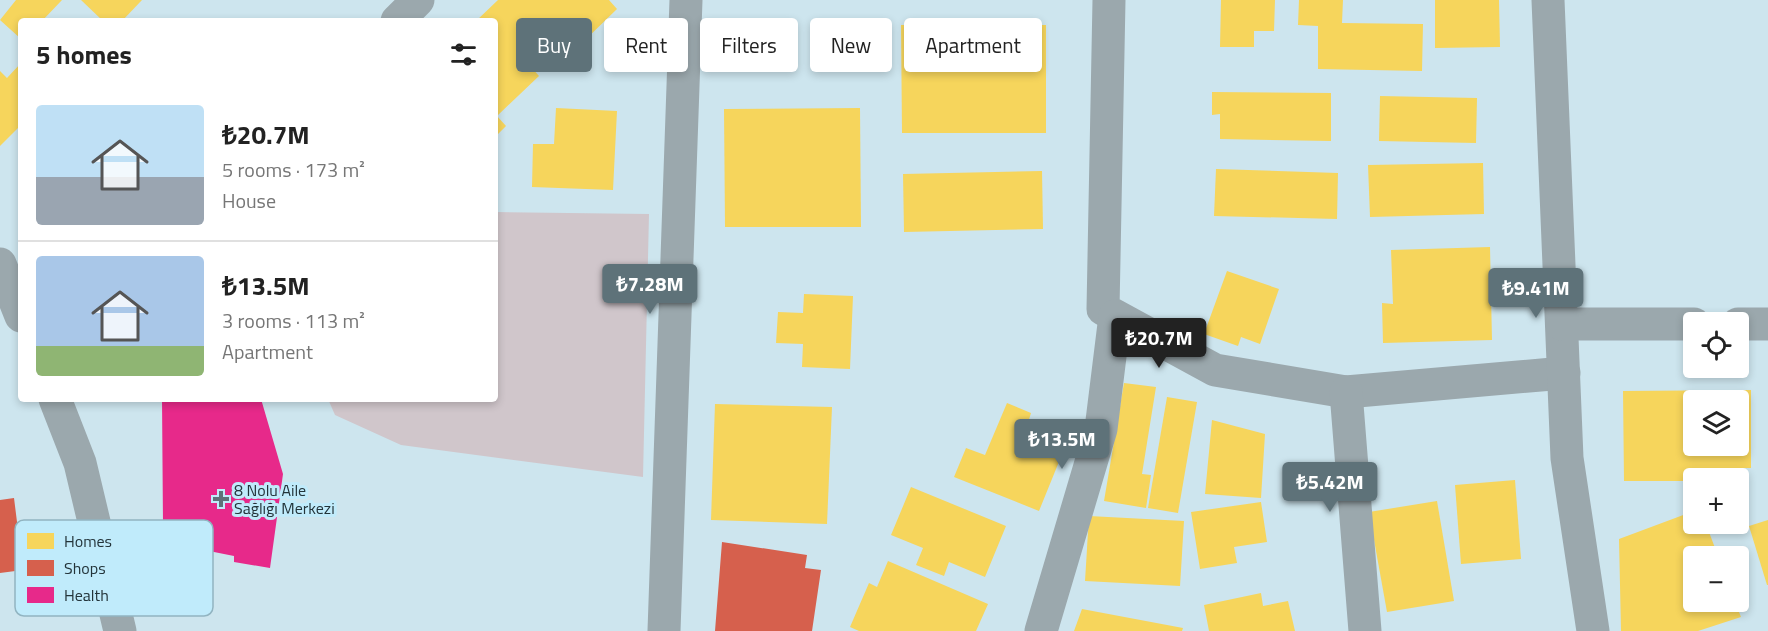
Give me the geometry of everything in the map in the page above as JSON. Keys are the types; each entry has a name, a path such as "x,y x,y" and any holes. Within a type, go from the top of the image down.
{"street":[{"path":"400,18 418,0"},
{"path":"664,631 686,0"},
{"path":"1109,0 1103,309 1215,370 1346,392 1564,373"},
{"path":"1548,0 1567,458 1593,631"},
{"path":"0,264 18,309"},
{"path":"1041,631 1101,429 1115,316"},
{"path":"1562,324 1683,324"},
{"path":"1749,324 1768,324"},
{"path":"1346,392 1365,631"},
{"path":"56,402 80,464 93,520"},
{"path":"116,616 120,631"}],"shaded area":[{"path":"498,212 649,214 643,477 401,445 335,415 329,402 498,402"}],"building: Homes":[{"path":"16,0 62,0 45,18 18,18 18,36 0,20"},
{"path":"81,0 142,0 125,18 100,18"},
{"path":"498,0 609,0 617,9 608,18 604,18 604,22 592,33 592,18 516,18 516,72 536,72 539,76 498,115 498,18 479,18"},
{"path":"1221,0 1275,0 1274,31 1254,31 1254,47 1220,47"},
{"path":"1299,0 1343,0 1342,23 1423,24 1422,71 1318,69 1318,26 1298,25"},
{"path":"1435,0 1499,0 1500,47 1435,48"},
{"path":"901,25 904,25 904,72 1042,72 1042,25 1046,25 1046,133 902,133"},
{"path":"18,66 18,128 0,146 0,71 7,78"},
{"path":"1212,92 1331,93 1331,141 1220,139 1220,114 1212,115"},
{"path":"1380,96 1477,98 1476,143 1379,141"},
{"path":"556,108 617,111 613,190 532,187 533,144 554,144"},
{"path":"860,108 861,227 725,227 724,109"},
{"path":"498,117 506,126 498,134"},
{"path":"1483,163 1484,214 1370,217 1368,165"},
{"path":"1216,169 1338,173 1337,219 1214,216"},
{"path":"1042,171 1043,229 904,232 903,174"},
{"path":"1490,247 1492,340 1383,343 1382,303 1393,304 1391,250"},
{"path":"1227,271 1279,289 1260,344 1241,337 1238,346 1204,334"},
{"path":"804,294 853,296 850,369 802,367 803,344 776,343 778,312 803,313"},
{"path":"1124,383 1156,387 1142,474 1151,475 1146,508 1104,501"},
{"path":"1749,390 1751,390 1751,468 1683,468 1683,481 1624,481 1623,391 1683,391 1683,456 1749,456"},
{"path":"1167,397 1197,402 1178,513 1148,508"},
{"path":"1007,403 1031,413 1027,426 1067,442 1039,511 954,477 966,448 985,455"},
{"path":"715,404 832,407 827,524 711,520"},
{"path":"1212,420 1265,434 1261,498 1205,494"},
{"path":"1515,480 1521,559 1461,564 1455,485"},
{"path":"911,487 1006,526 985,577 949,562 944,576 916,565 923,548 891,535"},
{"path":"1437,501 1454,601 1387,612 1369,512"},
{"path":"1261,502 1267,542 1234,547 1237,563 1200,569 1191,512"},
{"path":"1683,515 1683,534 1710,534 1714,546 1683,546 1683,612 1739,612 1741,617 1698,631 1621,631 1619,539"},
{"path":"1089,516 1184,521 1180,586 1085,581"},
{"path":"1768,520 1768,585 1767,585 1749,526"},
{"path":"888,561 988,604 976,631 859,631 850,627 869,583 877,587"},
{"path":"1261,593 1263,606 1288,601 1295,631 1209,631 1204,605"},
{"path":"1082,609 1183,628 1182,631 1074,631"}],"building: Shops":[{"path":"14,498 17,520 15,571 0,573 0,500"},
{"path":"722,542 807,555 805,568 821,570 812,631 715,631"}],"building: Health":[{"name":"8 Nolu Aile Sağlığı Merkezi","path":"162,402 262,402 283,474 270,568 234,562 234,556 213,552 213,520 163,520"}],"place":[{"name":"8 Nolu Aile Sağlığı Merkezi","path":"221,499"}]}
